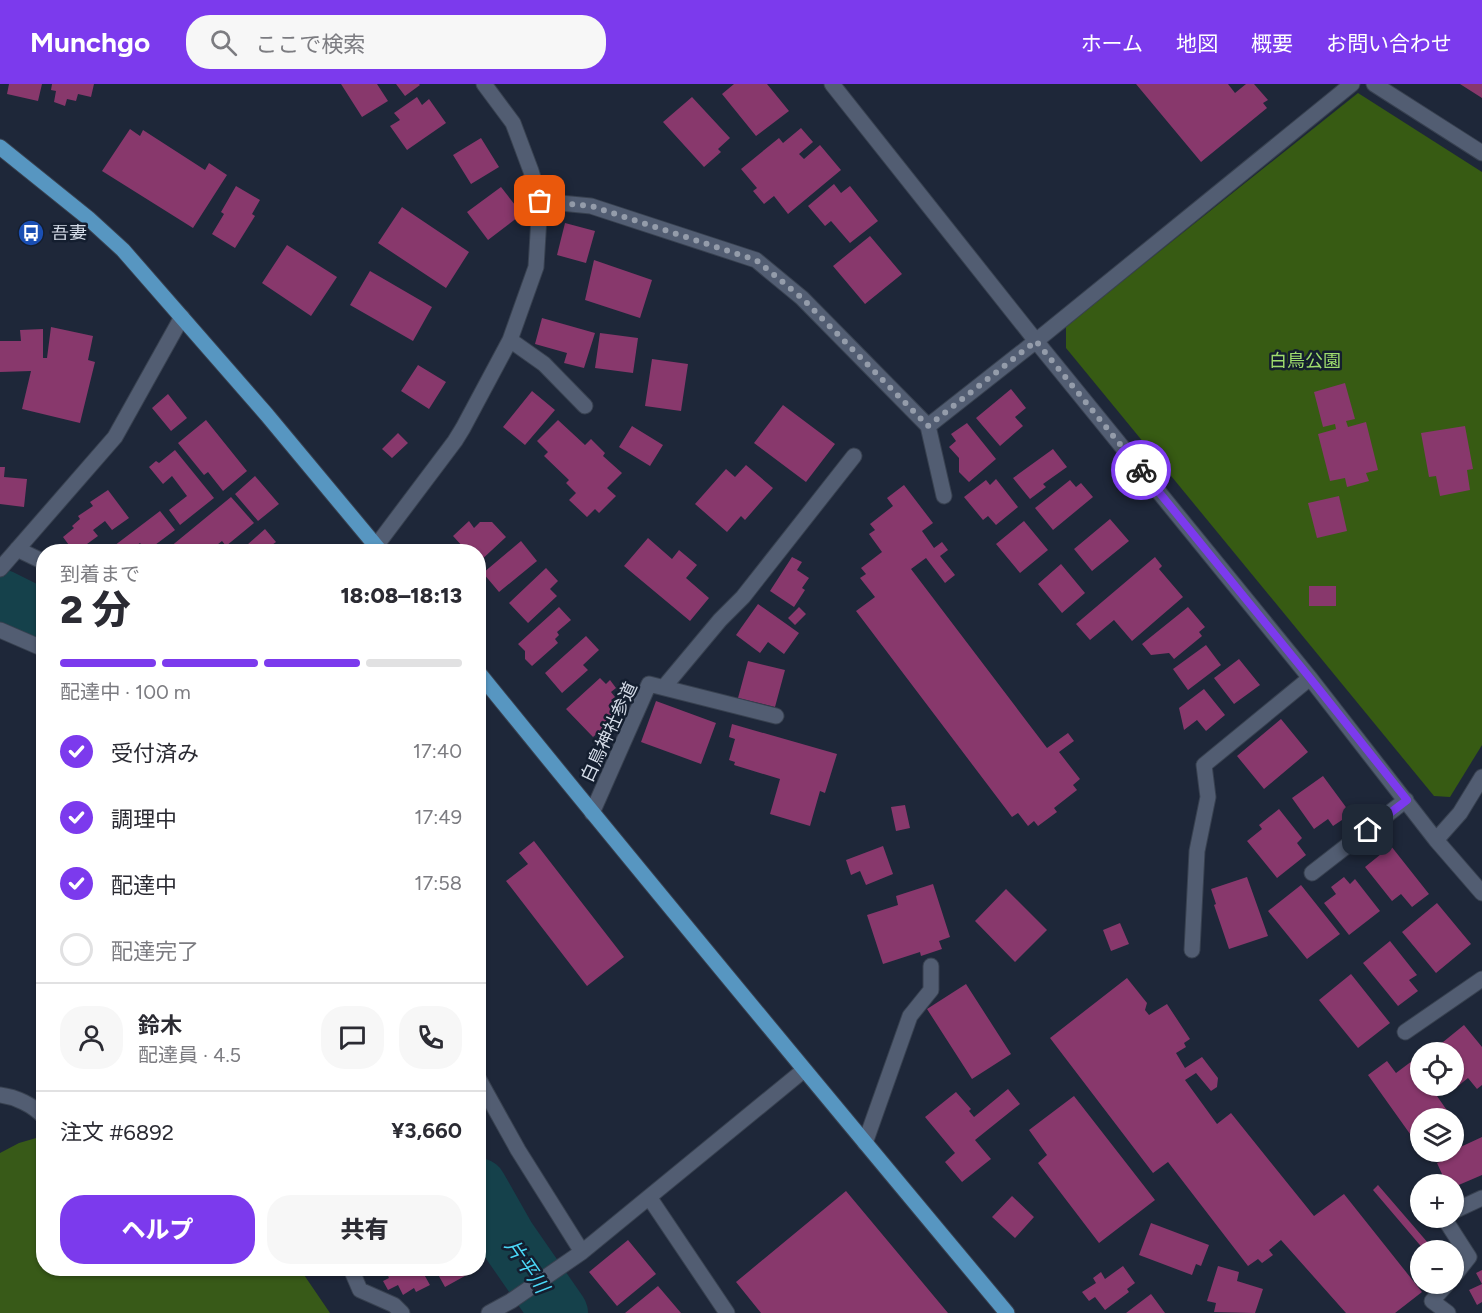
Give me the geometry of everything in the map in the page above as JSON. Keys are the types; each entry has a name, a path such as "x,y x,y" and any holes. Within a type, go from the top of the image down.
{"main road":[{"path":"0,147 88,218 123,250 267,415 375,544"},
{"path":"486,686 1007,1313"}],"street":[{"path":"383,544 455,441 510,340 536,267 540,201 513,123 484,84"},
{"path":"832,84 1036,341 1310,678 1436,840 1482,893"},
{"path":"928,426 1352,84"},
{"path":"1374,84 1482,153"},
{"path":"540,201 591,206 756,260 802,298 928,426 944,496"},
{"path":"1,566 115,437 182,317"},
{"path":"510,340 544,364 585,406"},
{"path":"664,687 720,620 743,597 854,456"},
{"path":"18,549 36,558"},
{"path":"0,630 36,646"},
{"path":"1192,950 1197,851 1208,797 1204,765 1310,678"},
{"name":"白鳥神社参道","path":"592,813 649,684 776,716"},
{"path":"1436,840 1460,813 1482,777"},
{"path":"1312,873 1407,800"},
{"path":"865,1143 910,1016 931,990 931,966"},
{"path":"1405,1032 1482,979"},
{"path":"489,1313 511,1301 582,1252 804,1070"},
{"path":"486,1092 518,1150 582,1252"},
{"path":"0,1095 9,1096 36,1109"},
{"path":"649,1197 727,1313"},
{"path":"1464,1206 1482,1198"},
{"path":"1464,1249 1469,1257 1464,1263"},
{"path":"354,1276 360,1290 394,1305 402,1313"},
{"path":"1438,1294 1432,1301 1448,1313"}],"green space":[{"name":"白鳥公園","path":"1358,93 1482,172 1482,745 1450,797 1434,796 1066,348 1066,326"},
{"path":"36,1138 36,1276 305,1276 330,1313 0,1313 0,1153 19,1143"}],"building":[{"path":"9,84 42,84 38,101 7,94"},
{"path":"52,84 94,84 91,97 78,94 76,101 67,99 65,106 54,102 56,91 51,90"},
{"path":"341,84 377,84 388,101 362,117"},
{"path":"396,84 419,84 420,85 405,96"},
{"path":"734,84 767,84 789,111 756,136 722,94"},
{"path":"1136,84 1228,84 1235,93 1246,84 1254,84 1268,100 1263,103 1267,108 1201,162"},
{"path":"1460,84 1482,84 1482,98"},
{"path":"417,97 422,105 429,99 446,123 407,150 390,126 400,120 394,113"},
{"path":"692,97 730,138 718,149 721,152 704,167 663,122"},
{"path":"801,128 813,142 799,154 804,159 820,145 841,170 788,214 774,196 764,204 753,191 757,188 741,169 779,138 783,143"},
{"path":"130,129 140,136 143,130 205,170 209,163 227,175 193,228 102,171"},
{"path":"481,138 499,167 471,184 453,155"},
{"path":"834,184 841,193 850,186 878,221 850,243 831,221 825,226 808,206"},
{"path":"236,186 260,200 252,214 255,216 235,248 212,234"},
{"path":"501,187 522,214 488,240 467,212"},
{"path":"402,207 469,252 446,288 378,243"},
{"path":"565,223 595,231 586,263 557,255"},
{"path":"870,236 902,274 865,304 833,266"},
{"path":"287,245 337,277 311,316 262,283"},
{"path":"594,260 652,280 640,318 585,300"},
{"path":"370,271 432,307 413,341 350,305"},
{"path":"542,318 595,333 584,368 564,363 567,353 535,344"},
{"path":"51,327 93,336 88,360 95,362 80,423 22,409 31,371 0,372 0,341 21,341 20,330 43,329 43,358 47,358"},
{"path":"600,333 638,338 633,373 595,368"},
{"path":"652,359 688,364 681,411 645,406"},
{"path":"418,365 446,382 429,409 401,391"},
{"path":"1345,383 1355,419 1346,421 1348,427 1366,422 1378,470 1366,473 1369,481 1347,487 1345,478 1330,481 1318,434 1336,429 1335,424 1323,427 1314,392"},
{"path":"1011,389 1026,408 1015,417 1023,426 1000,446 976,418"},
{"path":"532,391 555,410 525,445 503,427"},
{"path":"168,394 187,418 171,431 152,408"},
{"path":"783,405 835,444 806,482 754,443"},
{"path":"206,420 247,471 223,491 208,472 204,475 178,443"},
{"path":"558,420 585,445 591,439 605,453 603,456 622,473 607,488 616,496 599,513 595,509 587,517 569,500 576,493 566,483 569,480 544,456 548,452 537,441"},
{"path":"967,423 996,459 969,482 959,472 959,458 949,447 956,441 951,434"},
{"path":"632,426 663,445 650,466 619,447"},
{"path":"1465,426 1473,469 1467,470 1470,490 1440,496 1436,476 1429,477 1421,433"},
{"path":"398,433 408,443 392,458 382,449"},
{"path":"1053,449 1067,467 1043,484 1046,487 1030,499 1013,478"},
{"path":"175,450 214,498 180,525 169,510 187,496 172,476 163,484 149,467 156,461 159,463"},
{"path":"746,465 773,488 745,520 741,516 727,532 695,504 726,469 735,477"},
{"path":"0,467 5,467 4,477 27,479 24,507 0,504"},
{"path":"255,476 279,504 258,521 235,494"},
{"path":"996,479 1018,507 996,525 988,516 983,520 964,497 986,480 990,485"},
{"path":"1070,480 1076,487 1081,483 1093,497 1053,530 1035,508"},
{"path":"904,485 933,523 922,531 934,548 942,542 948,550 940,556 955,575 945,583 926,558 911,569 1047,748 1068,733 1074,741 1059,752 1080,779 1073,785 1077,790 1054,808 1057,812 1038,826 1034,821 1028,826 1018,813 1012,817 856,611 875,597 860,578 866,574 861,568 882,552 869,534 875,530 870,524 893,506 887,498"},
{"path":"108,490 129,518 112,530 105,521 93,530 98,536 87,544 68,544 63,537 74,528 72,526 80,519 78,516 93,506 90,502"},
{"path":"1339,496 1347,531 1317,538 1308,503"},
{"path":"231,497 254,523 228,544 222,541 218,544 174,544"},
{"path":"160,511 175,530 156,544 117,544"},
{"path":"1110,519 1129,541 1092,571 1074,549"},
{"path":"469,521 474,528 480,522 492,522 506,537 486,556 486,544 460,544 453,536"},
{"path":"1024,521 1048,550 1020,573 996,544"},
{"path":"265,529 276,542 273,544 248,544"},
{"path":"648,538 672,559 679,550 697,565 686,578 709,598 690,621 624,566"},
{"path":"521,541 537,561 499,592 486,577 486,570"},
{"path":"792,557 802,562 797,570 809,578 802,588 805,590 794,607 770,591"},
{"path":"1155,557 1162,566 1159,569 1183,597 1132,641 1114,620 1090,640 1076,624"},
{"path":"1061,564 1085,593 1062,613 1038,584"},
{"path":"546,568 558,581 550,589 557,596 528,623 509,603"},
{"path":"1309,586 1336,586 1336,606 1309,606"},
{"path":"758,604 799,633 784,654 768,642 760,653 736,635"},
{"path":"559,607 571,620 557,632 559,635 555,639 558,643 532,666 525,659 525,651 518,644"},
{"path":"799,607 806,614 795,625 788,618"},
{"path":"1188,607 1205,627 1199,632 1202,636 1174,659 1169,653 1151,655 1142,644"},
{"path":"586,636 599,650 583,665 588,670 562,693 545,673"},
{"path":"1206,645 1221,665 1188,690 1173,669"},
{"path":"1239,659 1260,685 1234,704 1214,678"},
{"path":"748,661 785,670 775,707 738,698"},
{"path":"600,678 606,684 610,680 616,688 611,692 615,697 611,700 616,704 612,707 619,714 593,737 566,709"},
{"path":"1204,689 1225,715 1206,731 1197,720 1184,730 1179,708"},
{"path":"656,701 716,723 701,764 641,742"},
{"path":"1281,719 1308,752 1264,789 1237,756"},
{"path":"732,724 837,754 825,793 820,791 810,826 770,814 780,779 734,765 735,762 729,760 735,739 729,737"},
{"path":"1323,776 1351,814 1333,826 1328,819 1314,829 1292,798"},
{"path":"905,805 910,828 896,831 891,807"},
{"path":"1279,809 1302,838 1297,843 1306,855 1277,878 1247,841 1262,829 1259,825"},
{"path":"534,841 624,957 587,986 506,881 528,864 519,853"},
{"path":"883,846 893,874 866,885 860,871 851,875 846,860"},
{"path":"1391,846 1429,894 1412,907 1401,894 1392,901 1365,867"},
{"path":"1247,877 1268,936 1229,949 1211,889"},
{"path":"1344,877 1350,884 1355,879 1380,911 1349,935 1324,903 1336,894 1331,887"},
{"path":"933,884 950,937 939,941 942,949 921,956 920,952 883,964 867,915 898,905 896,896"},
{"path":"1301,885 1340,934 1307,959 1268,911"},
{"path":"1006,889 1047,930 1015,962 975,921"},
{"path":"1437,903 1471,944 1436,973 1402,932"},
{"path":"1120,923 1129,944 1111,951 1103,930"},
{"path":"1390,941 1417,975 1409,980 1418,991 1398,1006 1363,963"},
{"path":"1351,974 1390,1023 1358,1048 1319,1000"},
{"path":"1127,978 1147,1003 1145,1010 1149,1015 1167,1004 1190,1039 1184,1043 1186,1047 1176,1053 1185,1068 1202,1057 1218,1078 1217,1087 1211,1091 1196,1073 1185,1080 1217,1124 1231,1113 1314,1216 1344,1194 1410,1277 1410,1294 1419,1294 1395,1313 1346,1313 1281,1240 1269,1250 1273,1255 1262,1263 1258,1259 1248,1266 1168,1162 1153,1173 1050,1038"},
{"path":"966,984 1011,1054 972,1079 927,1009"},
{"path":"1464,1025 1482,1047 1482,1085 1477,1089 1468,1078 1464,1081 1464,1042 1443,1042"},
{"path":"1387,1061 1396,1073 1410,1062 1410,1096 1437,1096 1445,1108 1410,1108 1410,1134 1368,1075"},
{"path":"1008,1089 1020,1104 975,1140 991,1159 962,1182 945,1162 955,1153 925,1117 956,1092 971,1109 969,1111 974,1117"},
{"path":"1074,1096 1155,1200 1099,1243 1038,1163 1047,1155 1029,1130"},
{"path":"1482,1137 1482,1175 1464,1183 1464,1174 1442,1174 1437,1163 1464,1162 1464,1145"},
{"path":"1378,1185 1410,1222 1410,1228 1415,1228 1426,1240 1416,1240 1373,1190"},
{"path":"846,1191 948,1313 761,1313 736,1282"},
{"path":"1012,1196 1034,1217 1015,1238 992,1217"},
{"path":"1151,1223 1209,1245 1201,1266 1196,1264 1192,1275 1139,1255"},
{"path":"628,1240 656,1274 617,1306 589,1272"},
{"path":"1123,1266 1135,1283 1127,1289 1129,1292 1105,1310 1095,1297 1089,1301 1082,1292 1096,1283 1093,1278 1101,1272 1105,1279"},
{"path":"1218,1266 1239,1272 1237,1281 1263,1289 1255,1313 1214,1312 1216,1303 1207,1301"},
{"path":"1482,1270 1482,1284 1476,1273"},
{"path":"388,1276 425,1276 430,1285 416,1292 414,1288 403,1295 398,1285 388,1290 383,1281 389,1278"},
{"path":"439,1276 465,1276 445,1287"},
{"path":"1482,1284 1482,1302 1477,1305 1469,1290"},
{"path":"658,1286 681,1313 625,1313"},
{"path":"1151,1294 1165,1313 1126,1313"}],"waterway":[{"name":"片平川","path":"0,598 36,616"},
{"name":"片平川","path":"486,1201 507,1238 559,1313"}],"way so far":[{"path":"540,201 591,206 756,260 802,298 928,426 1036,341 1141,470"}],"place":[{"name":"吾妻","path":"31,233"}],"route":[{"path":"1141,470 1407,800 1368,830"}]}
